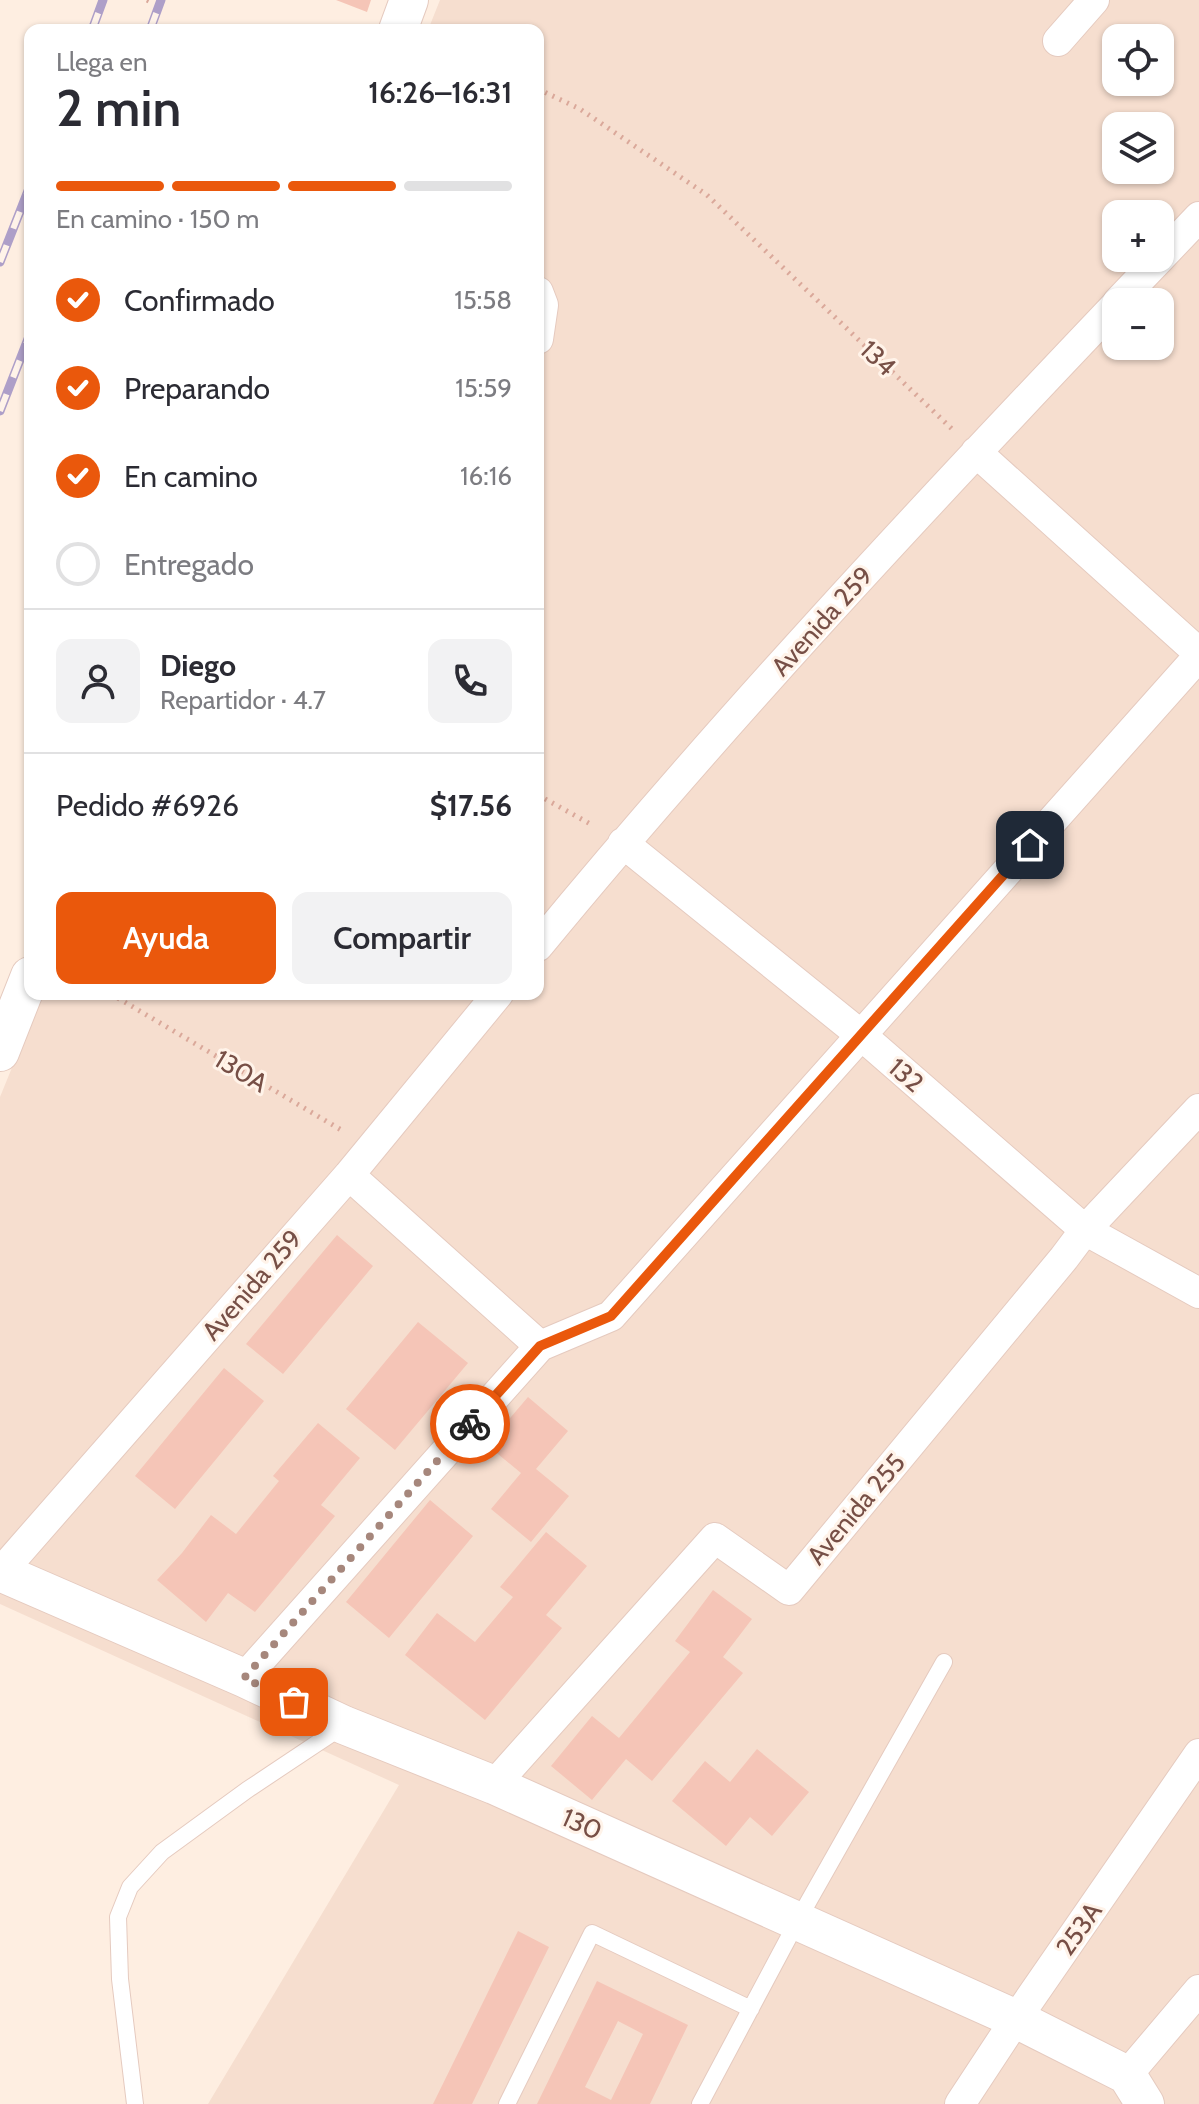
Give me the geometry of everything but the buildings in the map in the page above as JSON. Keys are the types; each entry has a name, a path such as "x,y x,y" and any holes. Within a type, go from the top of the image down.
{"street":[{"path":"400,24 409,0"},
{"path":"1058,41 1094,0"},
{"name":"Avenida 259","path":"1131,288 1199,217"},
{"name":"Avenida 259","path":"544,939 623,843 976,452 1102,319"},
{"path":"244,1678 540,1346 611,1316 1199,654 976,452"},
{"name":"132","path":"623,843 861,1035 1085,1230 1199,1293"},
{"path":"0,1052 24,991"},
{"name":"Avenida 259","path":"0,1572 349,1175 493,1000"},
{"name":"Avenida 255","path":"494,1785 715,1538 789,1590 1085,1230 1199,1109"},
{"path":"349,1175 540,1346"},
{"name":"130","path":"0,1572 344,1725 494,1785 1016,2019 1136,2090"},
{"name":"253A","path":"960,2104 1199,1754"},
{"path":"1136,2090 1199,1990"}],"lane":[{"path":"700,2104 798,1920 944,1662"},
{"path":"135,2104 120,1979 118,1917 130,1887 162,1852 344,1725"},
{"path":"507,2104 592,1933 751,2009"}],"path":[{"name":"134","path":"544,92 580,109 707,195 976,452"},
{"path":"544,798 623,843"},
{"name":"130A","path":"121,1000 372,1148"}],"shaded area":[{"path":"440,0 1199,0 1199,2104 208,2104 399,1785 0,1604 0,1097 40,1000 544,1000 544,24 430,24"}],"railway":[{"path":"94,24 103,0"},
{"path":"152,24 161,0"},
{"path":"0,262 24,201"},
{"path":"0,411 24,349"}],"way so far":[{"path":"294,1702 244,1678 470,1424"}],"route":[{"path":"470,1424 540,1346 611,1316 1030,845"}]}
